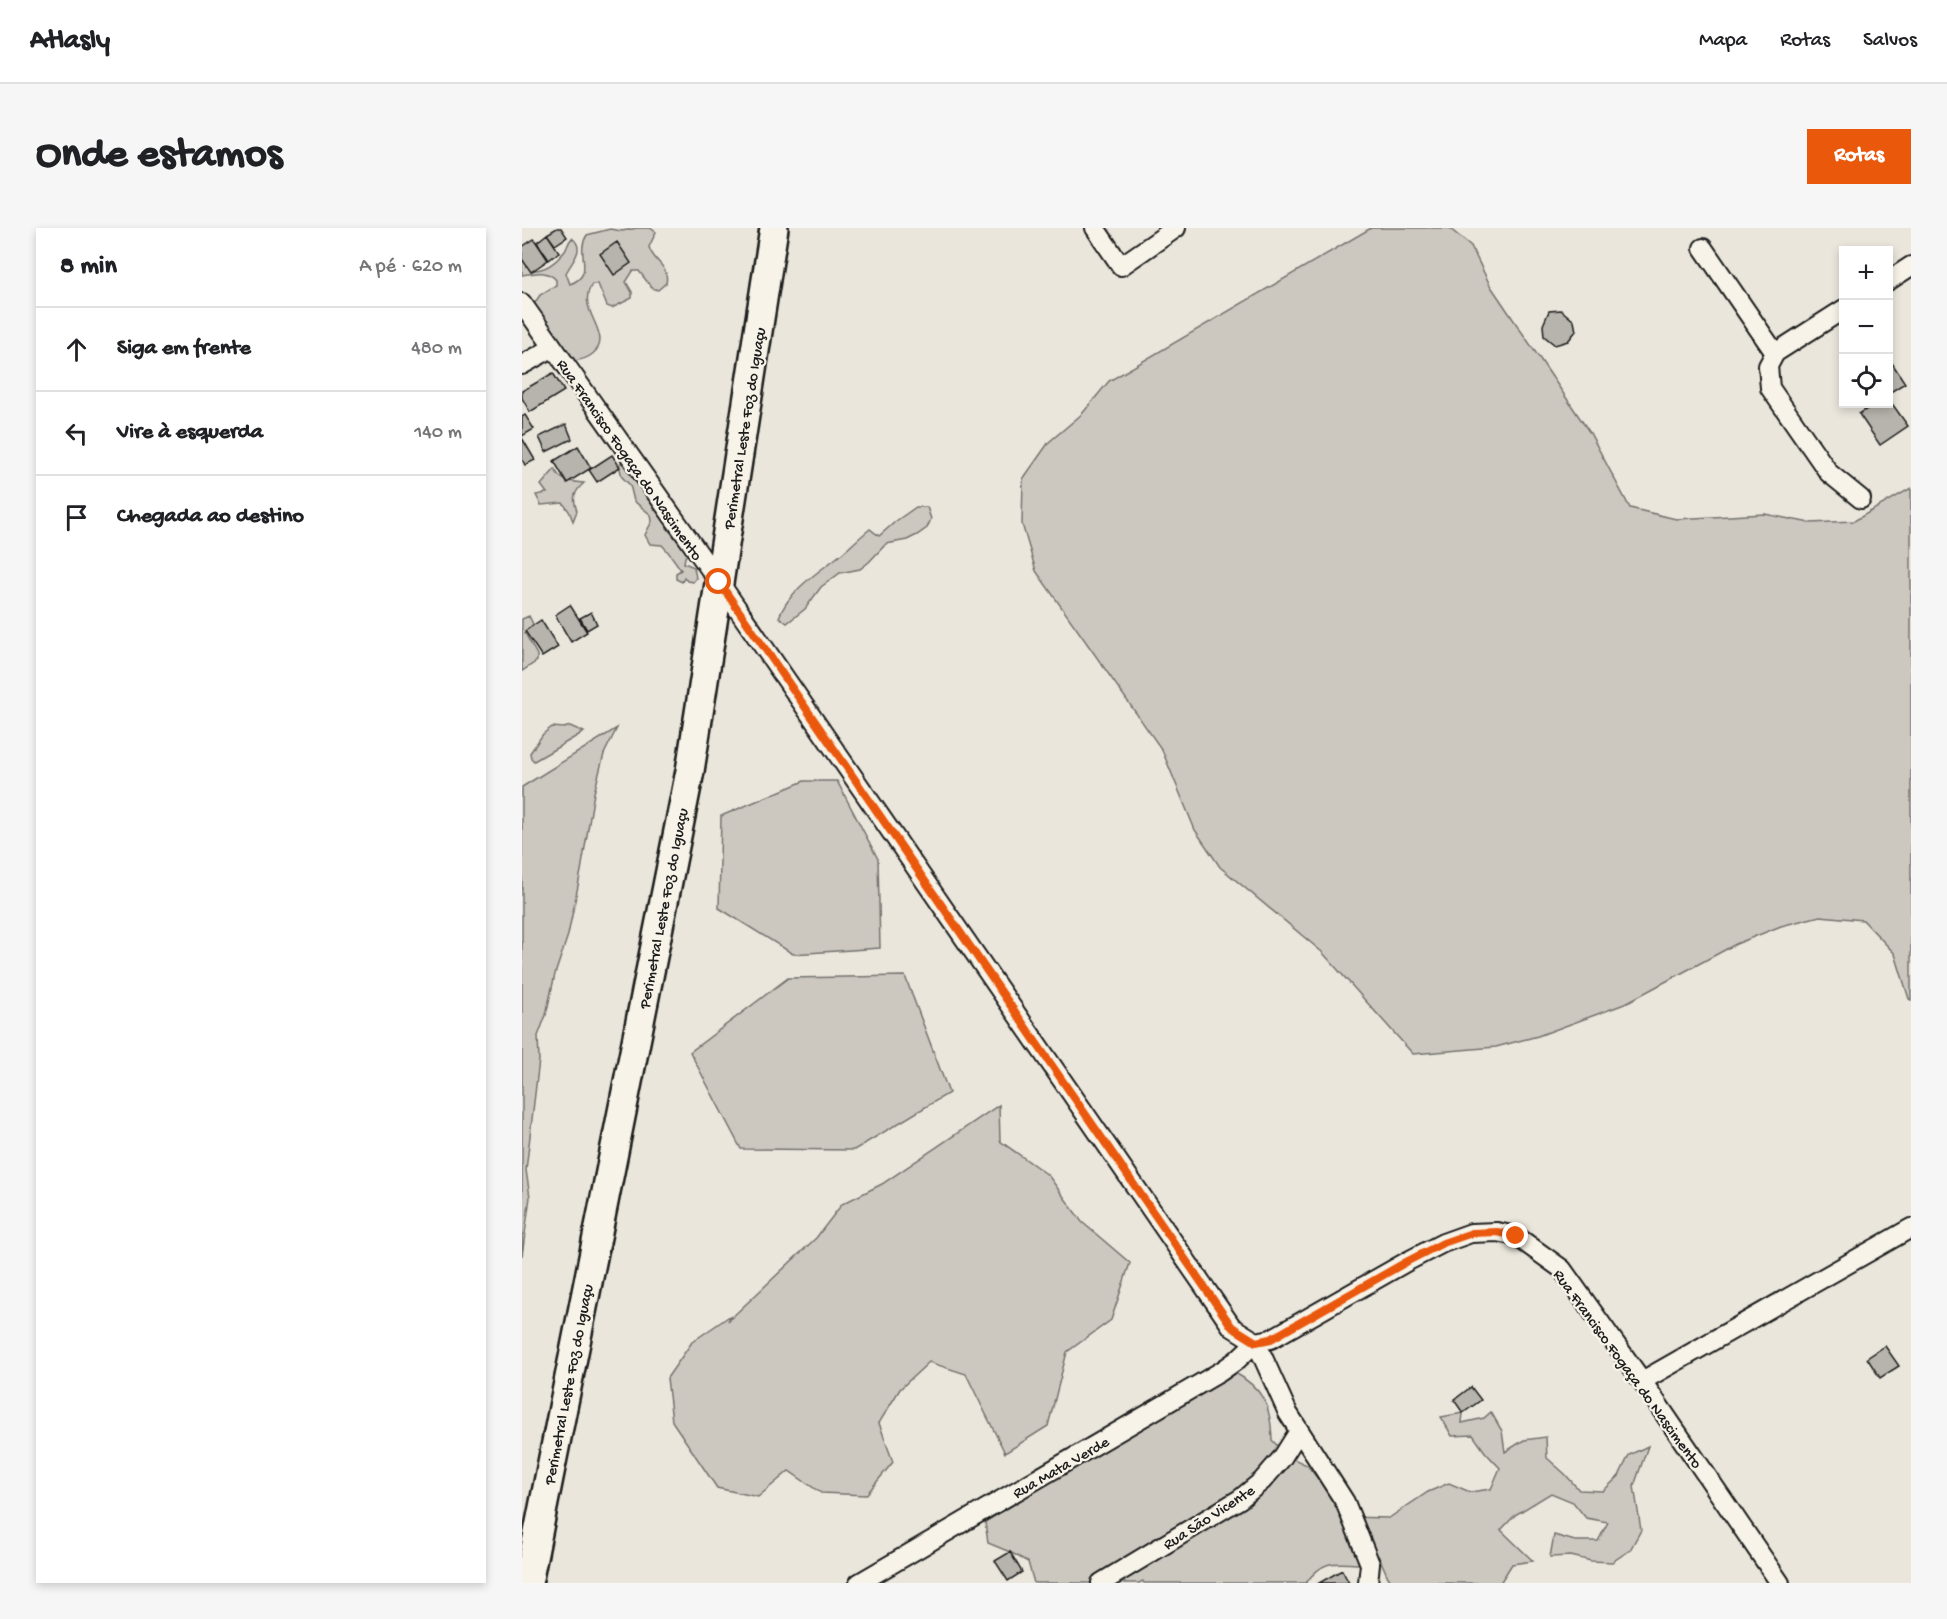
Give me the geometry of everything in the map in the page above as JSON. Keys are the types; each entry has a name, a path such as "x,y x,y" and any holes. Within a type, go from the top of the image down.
{"highway":[{"name":"Perimetral Leste Foz do Iguaçu","path":"528,1583 690,771 774,228"}],"street":[{"path":"1095,228 1121,266 1176,228"},
{"path":"1703,248 1775,353"},
{"path":"1893,278 1911,266"},
{"name":"Rua Francisco Fogaça do Nascimento","path":"522,303 719,582 1232,1327 1256,1342 1271,1339 1443,1243 1472,1233 1497,1232 1516,1236 1562,1269 1780,1583"},
{"path":"1839,312 1775,353 1768,366 1770,388 1829,474 1861,499"},
{"path":"522,365 552,348"},
{"path":"1642,1382 1911,1228"},
{"path":"1256,1342 1273,1383 1299,1431 1345,1502 1370,1564 1368,1583"},
{"name":"Rua Mata Verde","path":"859,1583 1220,1372 1256,1342"},
{"name":"Rua São Vicente","path":"1101,1583 1240,1499 1262,1481 1299,1431"}],"shaded area":[{"path":"650,228 656,232 649,247 666,272 666,283 658,290 652,288 639,271 633,271 626,282 632,292 632,298 612,308 607,306 598,284 592,284 587,297 589,310 599,334 599,345 593,354 573,361 534,304 540,295 556,285 556,280 544,273 522,275 522,258 534,270 543,268 562,255 572,238 578,246 578,251 566,273 570,284 582,275 583,249 587,235 610,229 622,231"},
{"path":"1371,228 1449,228 1471,246 1490,285 1590,433 1630,508 1676,519 1765,514 1810,523 1854,521 1911,488 1911,1000 1895,954 1863,920 1820,916 1781,926 1736,944 1622,1005 1538,1036 1496,1047 1413,1054 1322,952 1220,867 1195,830 1162,750 1036,571 1022,524 1023,479 1049,442 1082,414 1109,381"},
{"path":"623,461 649,494 658,512 665,518 667,528 688,553 684,563 694,567 696,578 693,582 687,581 684,577 682,582 676,579 676,573 681,570 672,557 662,545 650,544 645,535 652,521 651,515 634,501 630,485 622,477 619,465"},
{"path":"555,469 563,479 584,483 575,496 577,511 573,521 563,503 541,505 536,495 547,493 541,485"},
{"path":"916,507 927,507 931,519 927,528 907,540 886,544 860,569 840,573 821,587 805,609 787,623 779,617 784,606 799,588 870,529 879,536"},
{"path":"529,616 533,624 525,633 537,655 537,661 522,671 522,619"},
{"path":"570,726 584,732 534,761 531,758 530,753 543,734 552,727"},
{"path":"617,728 604,754 594,793 568,935 538,1036 539,1060 526,1170 530,1197 522,1256 522,787"},
{"path":"804,781 837,781 878,859 880,948 793,954 719,908 721,816"},
{"path":"905,976 949,1093 854,1150 741,1149 690,1052 788,978"},
{"path":"999,1105 1000,1141 1048,1175 1082,1222 1130,1263 1111,1320 1067,1352 1048,1426 1005,1453 966,1374 929,1362 900,1389 879,1423 893,1462 866,1495 821,1493 789,1471 758,1497 717,1488 672,1421 667,1378 692,1342 731,1315 728,1321 816,1238 842,1204 882,1184"},
{"path":"1232,1371 1251,1384 1263,1399 1270,1417 1272,1440 1287,1456 1307,1465 1345,1517 1389,1518 1428,1492 1449,1483 1470,1492 1491,1489 1500,1468 1473,1435 1452,1436 1441,1417 1463,1413 1462,1423 1484,1418 1491,1412 1502,1431 1505,1452 1524,1440 1546,1437 1547,1458 1579,1490 1603,1491 1619,1476 1629,1455 1648,1446 1634,1486 1641,1530 1630,1550 1612,1562 1591,1561 1571,1556 1550,1557 1554,1535 1575,1541 1598,1541 1608,1522 1586,1518 1573,1502 1551,1493 1515,1515 1501,1530 1533,1561 1512,1564 1500,1583 1393,1583 1379,1557 1364,1544 1358,1564 1328,1564 1317,1570 1306,1583 1144,1583 1143,1581 1139,1583 1034,1583 1028,1562 988,1543 985,1522"}],"building":[{"path":"561,228 567,237 555,245 547,234"},
{"path":"547,234 559,252 549,260 537,242"},
{"path":"534,239 548,260 531,272 522,259 522,247"},
{"path":"617,242 631,263 614,275 600,254"},
{"path":"1561,310 1574,321 1576,331 1568,341 1555,345 1544,336 1543,325 1549,311"},
{"path":"1893,365 1905,383 1893,390"},
{"path":"553,373 564,391 530,412 522,398 522,391"},
{"path":"1893,405 1908,426 1880,445 1859,414 1869,408 1893,408"},
{"path":"525,415 534,429 522,436 522,417"},
{"path":"566,424 572,439 546,452 539,437"},
{"path":"522,438 535,460 525,465 522,459"},
{"path":"578,446 591,468 567,483 554,461"},
{"path":"612,455 620,467 597,482 589,470"},
{"path":"570,605 587,632 571,642 555,615"},
{"path":"591,612 597,624 587,630 580,618"},
{"path":"541,620 558,647 542,657 525,631"},
{"path":"1885,1346 1899,1366 1880,1378 1867,1358"},
{"path":"1471,1387 1481,1400 1463,1413 1454,1400"},
{"path":"1010,1552 1022,1572 1008,1581 995,1561"},
{"path":"1342,1570 1349,1583 1319,1583"}],"route":[{"path":"719,582 1232,1327 1256,1342 1271,1339 1443,1243 1472,1233 1497,1232 1516,1236"}]}
